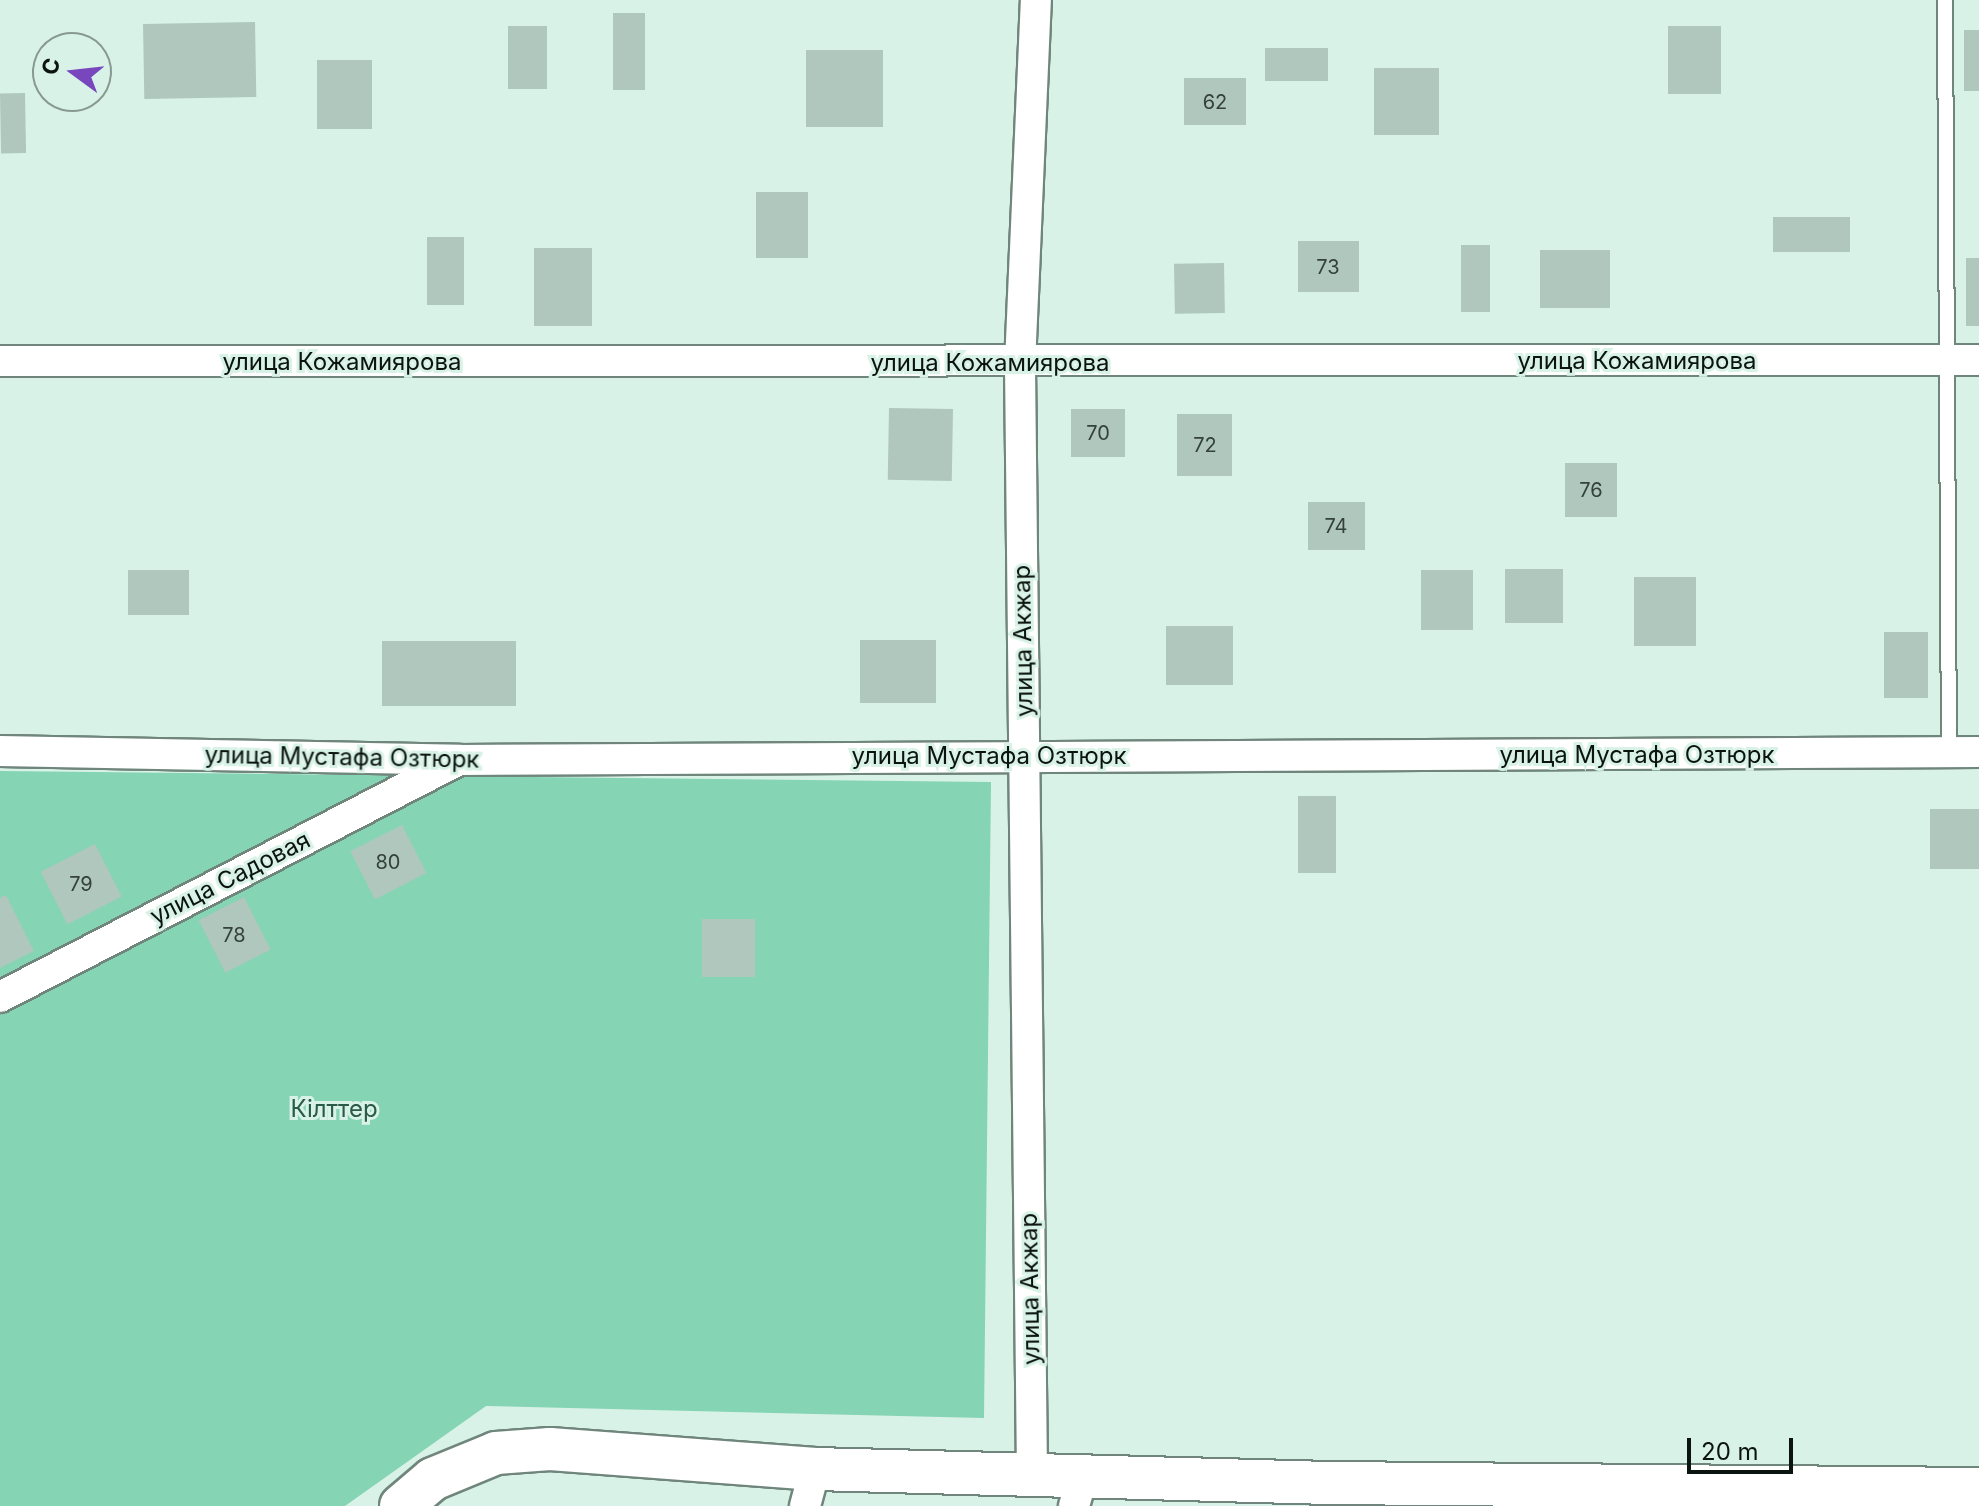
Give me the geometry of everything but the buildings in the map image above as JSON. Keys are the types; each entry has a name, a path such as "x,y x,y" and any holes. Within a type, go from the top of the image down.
{"street":[{"name":"улица Акжар","path":"1032,1474 1020,364 1036,0"},
{"name":"улица Кожамиярова","path":"0,361 1020,364 1979,360"},
{"name":"улица Мустафа Озтюрк","path":"0,751 460,760 1979,752"},
{"name":"улица Садовая","path":"0,997 460,760"},
{"path":"401,1506 433,1479 496,1453 550,1449 810,1488 1032,1474 1078,1490 1327,1494 1843,1499 1979,1489"}],"lane":[{"path":"1945,0 1949,753"}],"green space":[{"name":"Кілттер","path":"0,771 991,782 984,1418 486,1406 345,1506 0,1506"}]}
